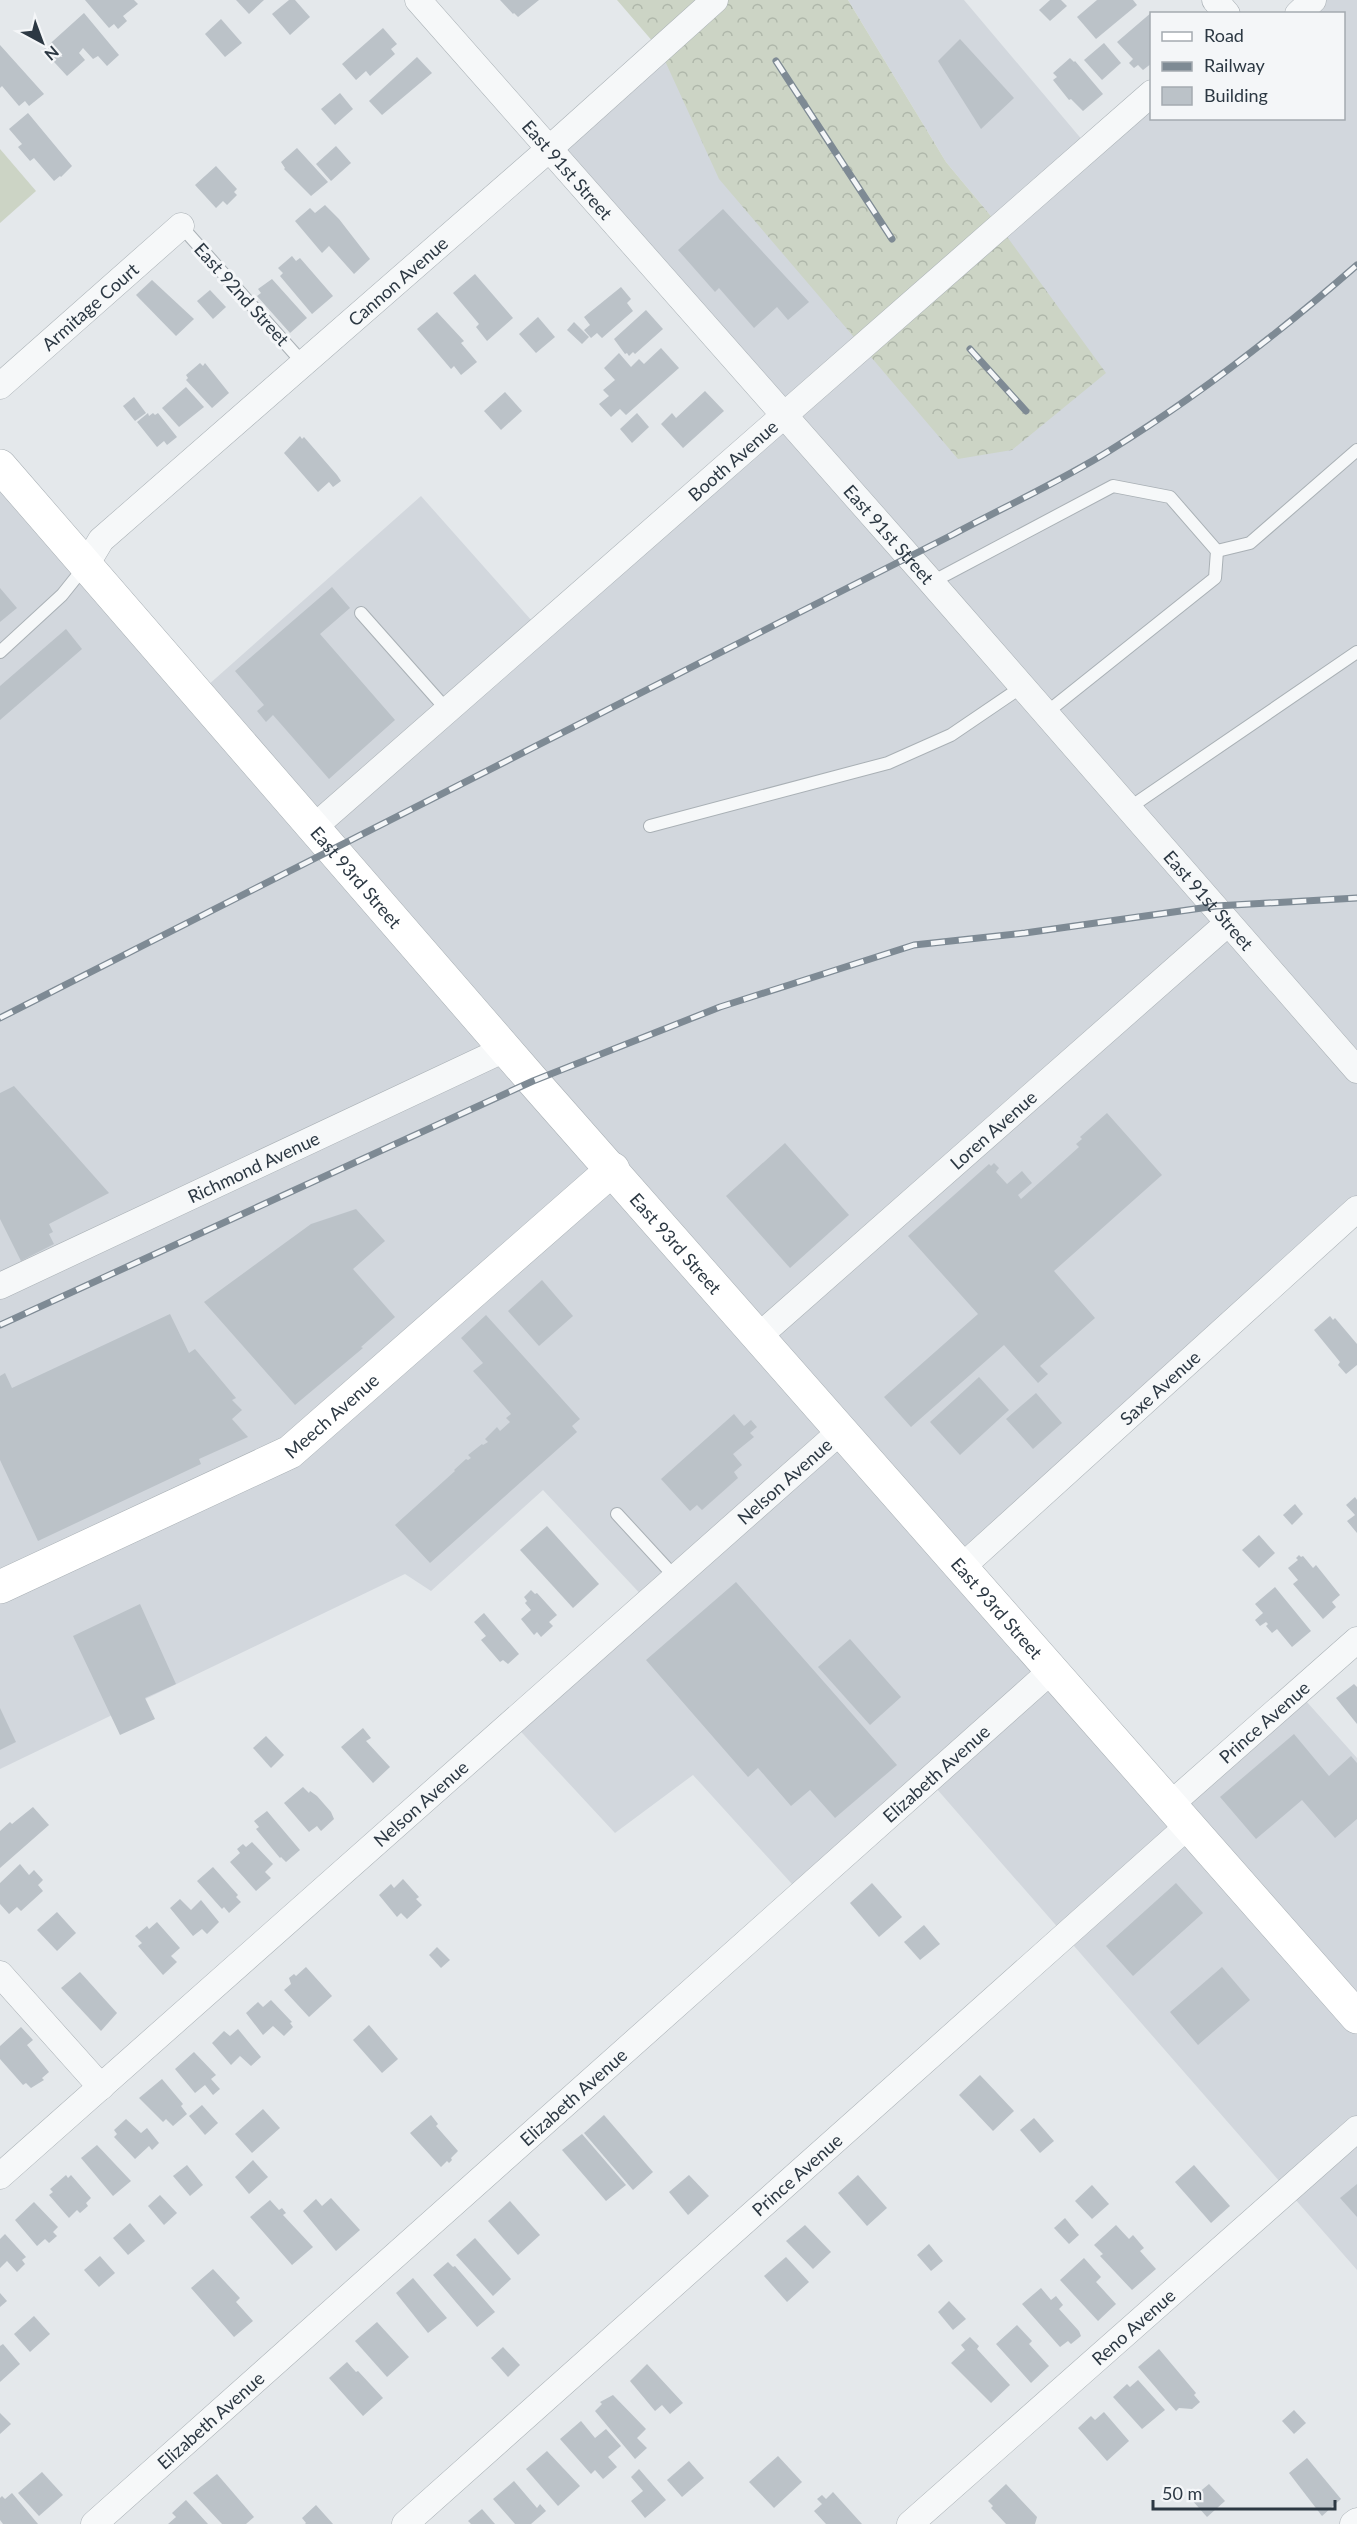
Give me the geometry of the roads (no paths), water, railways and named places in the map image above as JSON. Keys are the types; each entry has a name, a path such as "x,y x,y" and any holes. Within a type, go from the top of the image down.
{"main road":[{"name":"East 93rd Street","path":"0,466 314,828 1357,2017"},
{"name":"Meech Avenue","path":"0,1587 290,1452 613,1169"}],"street":[{"name":"East 91st Street","path":"418,0 548,150 932,582 1357,1070"},
{"name":"Cannon Avenue","path":"86,565 101,540 548,150 715,0"},
{"path":"1215,0 1225,12"},
{"path":"1300,12 1313,0"},
{"name":"Booth Avenue","path":"314,828 1150,95"},
{"name":"Armitage Court","path":"0,387 181,226"},
{"name":"Loren Avenue","path":"759,1336 1228,923"},
{"name":"Richmond Avenue","path":"0,1286 507,1048"},
{"name":"Saxe Avenue","path":"962,1567 1357,1209"},
{"name":"Nelson Avenue","path":"0,2176 842,1430"},
{"name":"Prince Avenue","path":"405,2524 1180,1815 1357,1640"},
{"name":"Elizabeth Avenue","path":"94,2524 1053,1670"},
{"path":"0,1974 101,2087"},
{"name":"Reno Avenue","path":"910,2524 1357,2129"},
{"path":"1353,2524 1357,2521"}],"lane":[{"name":"East 92nd Street","path":"181,226 303,363"},
{"path":"1217,550 1250,543 1357,450"},
{"path":"932,582 1113,486 1170,497 1217,550 1215,578 1046,713"},
{"path":"0,652 62,595 86,565"},
{"path":"362,613 447,710"},
{"path":"1129,808 1357,652"},
{"path":"650,826 888,763 951,735 1023,686"},
{"path":"617,1514 675,1577"}],"railway":[{"path":"776,61 892,239"},
{"path":"0,1018 1071,473 1142,430 1206,386 1298,315 1357,265"},
{"path":"970,349 1026,411"},
{"path":"0,1325 533,1081 720,1007 914,945 1025,933 1216,906 1357,898"}]}
